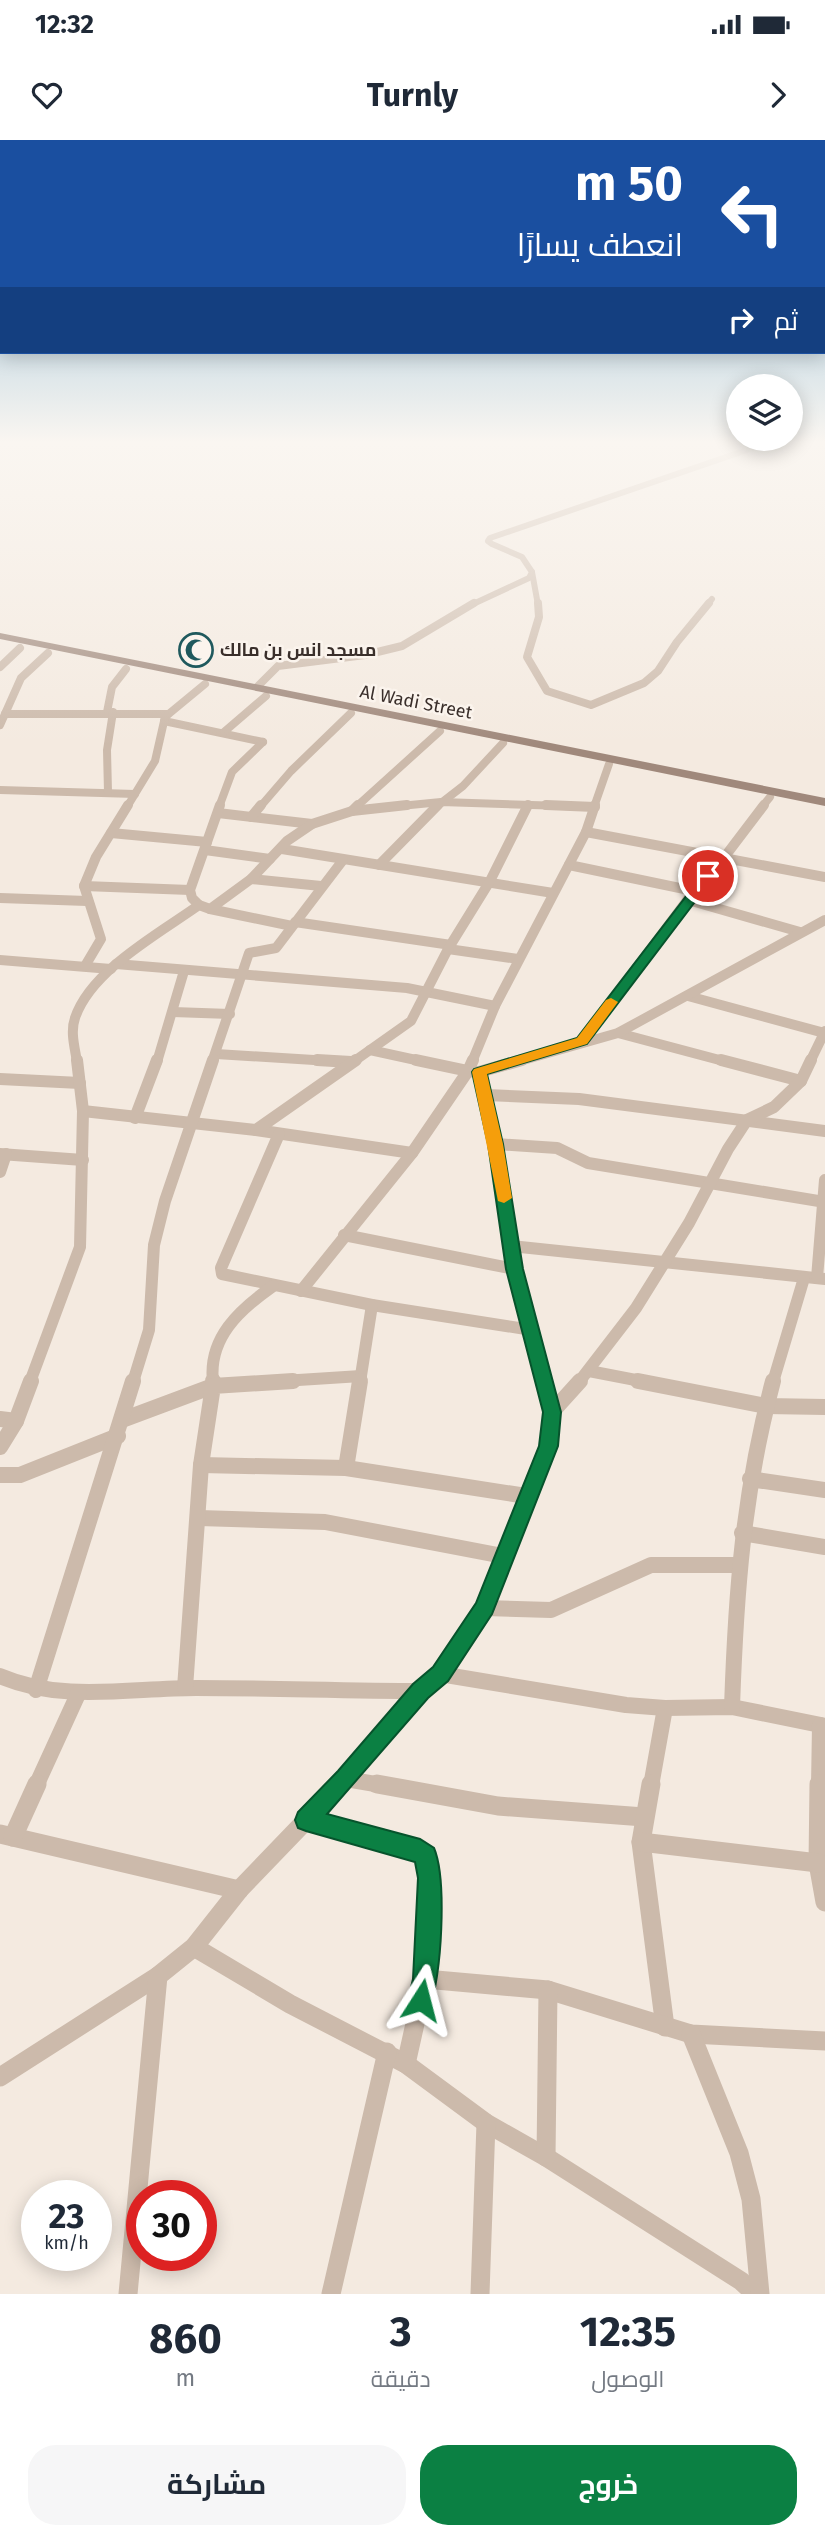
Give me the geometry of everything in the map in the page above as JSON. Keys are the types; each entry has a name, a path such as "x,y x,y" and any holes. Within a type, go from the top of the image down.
{"main road":[{"name":"Al Wadi Street","path":"0,636 257,687 825,808"},
{"name":"Al Wadi Street","path":"0,644 440,731 825,802"}],"street":[{"path":"493,545 525,558 531,565 537,588 538,617 527,657 547,691 591,705 644,683 658,671 677,642 712,599"},
{"path":"257,687 278,666 356,657 402,646 431,631 462,609 518,585 532,572"},
{"path":"0,667 20,648"},
{"path":"0,725 21,678 48,653"},
{"path":"108,792 107,750 112,687 127,669"},
{"path":"85,966 96,949 101,933 87,901 84,886 96,857 155,761 166,717 205,684"},
{"path":"224,732 266,696"},
{"path":"4,712 110,712 166,717 263,741 235,767 190,890 192,898 204,907 293,924 518,959"},
{"path":"251,817 291,771 351,713"},
{"path":"352,811 440,731"},
{"path":"379,866 441,802 463,786 503,743"},
{"path":"301,1292 412,1153 473,1071 495,1006 619,764"},
{"path":"0,790 135,794"},
{"path":"582,1041 691,896 771,797"},
{"path":"0,1447 16,1421 80,1247 83,1111 73,1031 75,1018 89,995 114,967 251,879 287,841 312,824 352,811 441,802 596,807"},
{"path":"256,1130 411,1021 449,947 490,881 528,805"},
{"path":"218,813 312,824"},
{"path":"586,832 825,877"},
{"path":"111,833 206,846 270,859"},
{"path":"282,849 554,893"},
{"path":"36,1690 118,1436 149,1330 154,1245 191,1125 252,950 269,951 276,947 343,860"},
{"path":"569,865 691,896 800,932"},
{"path":"251,879 321,886"},
{"path":"84,886 190,890"},
{"path":"0,898 87,901"},
{"path":"370,1050 473,1071 618,1033 825,920"},
{"path":"0,960 243,975 426,990 495,1006"},
{"path":"135,1118 173,1012 184,971"},
{"path":"552,1412 589,1371 636,1308 689,1223 728,1149 747,1120 774,1107 801,1081 824,1032 688,996"},
{"path":"173,1012 230,1014"},
{"path":"618,1033 801,1081"},
{"path":"216,1055 351,1062"},
{"path":"0,2077 158,1976 194,1947 239,1890 346,1779 421,1691 440,1674 485,1608 526,1496 548,1446 552,1412 514,1269 496,1144 486,1096 473,1071"},
{"path":"0,1079 80,1083"},
{"path":"486,1096 579,1099 825,1131"},
{"path":"83,1111 191,1125 256,1130 412,1153"},
{"path":"279,1134 220,1271 226,1275 301,1292 532,1330"},
{"path":"496,1144 548,1146 566,1150 588,1163 823,1201"},
{"path":"0,1172 3,1154 83,1160"},
{"path":"732,1707 738,1565 750,1479 766,1406 815,1278 825,1180"},
{"path":"344,1235 514,1269"},
{"path":"510,1247 815,1278"},
{"path":"186,1688 201,1465 213,1386 211,1363 227,1330 253,1300 273,1286"},
{"path":"346,1468 372,1305"},
{"path":"589,1371 766,1406 825,1407"},
{"path":"122,1420 213,1386 361,1376"},
{"path":"0,1419 16,1421"},
{"path":"0,1475 20,1475 118,1436"},
{"path":"201,1465 346,1468 526,1496"},
{"path":"750,1479 825,1490"},
{"path":"199,1518 325,1522 503,1556"},
{"path":"742,1533 825,1547"},
{"path":"485,1608 551,1609 651,1565 738,1565"},
{"path":"440,1674 626,1705 665,1708 732,1707 822,1726 818,1863 825,1902"},
{"path":"0,1676 36,1690 79,1692 186,1688 421,1691"},
{"path":"79,1692 6,1835 239,1890"},
{"path":"665,1708 641,1842 665,2027"},
{"path":"346,1779 498,1806 644,1817"},
{"path":"306,1820 420,1850 426,1857 429,1878 425,1979 406,2064"},
{"path":"641,1842 818,1863"},
{"path":"194,1947 290,2004 387,2052 486,2123 546,2157 741,2281 755,2294"},
{"path":"128,2294 158,1976"},
{"path":"425,1979 548,1990 691,2034 825,2041"},
{"path":"546,2157 548,1990"},
{"path":"691,2034 738,2153 751,2199 760,2294"},
{"path":"331,2294 387,2052"},
{"path":"480,2294 486,2123"}],"slow traffic":[{"path":"504,1198 496,1144 479,1072 582,1041 611,1002"}],"place":[{"name":"مسجد انس بن مالك","path":"196,650"}],"route":[{"path":"421,2000 425,1979 429,1878 426,1857 420,1850 306,1820 346,1779 421,1691 440,1674 485,1608 526,1496 548,1446 552,1412 514,1269 496,1144 479,1072 582,1041 708,876"}]}
